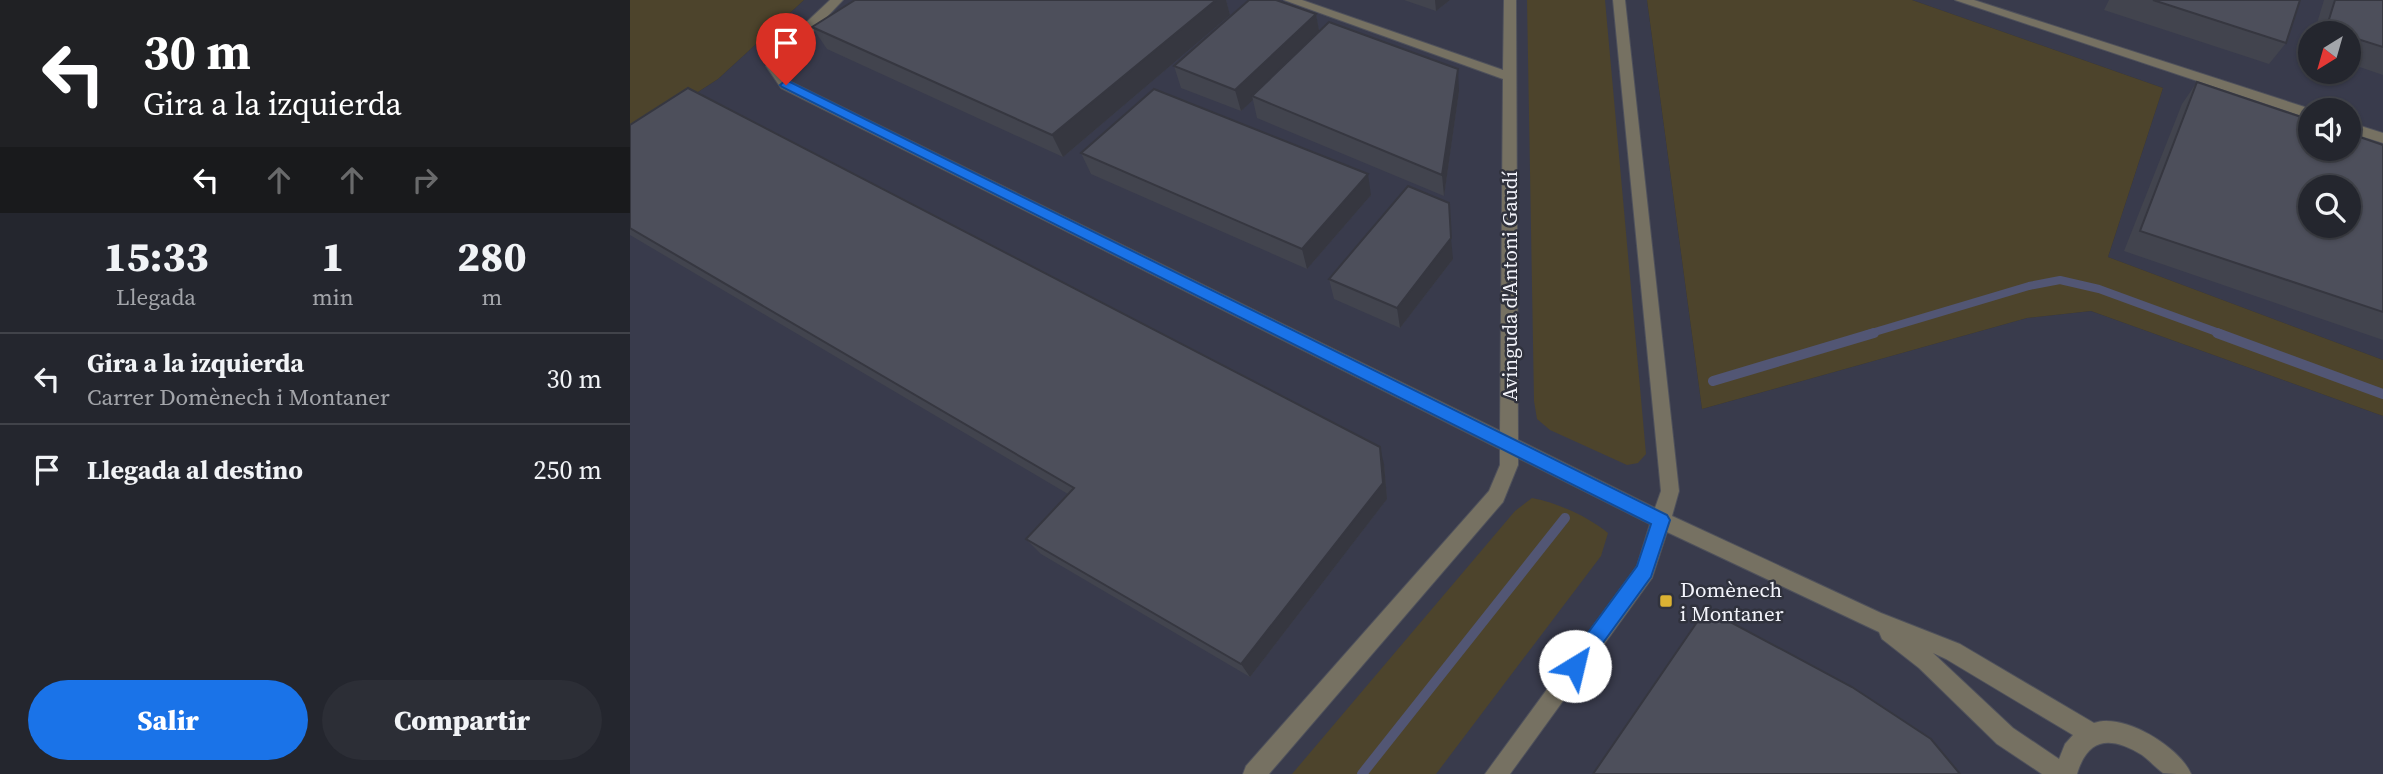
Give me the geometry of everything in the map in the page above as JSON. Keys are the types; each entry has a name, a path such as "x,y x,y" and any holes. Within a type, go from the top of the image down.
{"street":[{"path":"837,0 784,51 773,66 786,85 1661,520 1875,621 1953,651 2091,734"},
{"path":"1290,0 1510,77"},
{"name":"Avinguda d'Antoni Gaudí","path":"1254,774 1496,496 1509,465 1510,0"},
{"path":"1496,774 1645,571 1670,491 1619,0"},
{"path":"1961,0 2298,110"},
{"path":"2361,131 2383,138"},
{"path":"1875,621 1926,661 2005,736 2064,774 2068,758 2077,744 2091,734 2109,731 2129,735 2149,745 2168,759 2179,774"}],"shaded area":[{"path":"630,0 804,0 718,79 630,136"},
{"path":"804,0 1647,0 1702,409 2027,318 2091,311 2383,416 2383,774 630,774 630,136 718,79"},
{"path":"1527,0 1605,0 1646,454 1638,463 1627,465 1550,430 1537,419 1534,401"},
{"path":"1647,0 1912,0 2163,88 2108,257 2383,360 2383,416 2091,311 2027,318 1702,409"},
{"path":"1912,0 2383,0 2383,360 2108,257 2163,88"},
{"path":"1532,498 1572,511 1608,533 1601,556 1436,774 1292,774 1515,511"}],"building":[{"path":"855,0 1216,0 1052,135 812,27"},
{"path":"1249,0 1276,0 1316,14 1235,90 1174,66"},
{"path":"2153,0 2300,0 2286,43"},
{"path":"2335,0 2383,0 2383,47 2361,40 2361,21 2328,21"},
{"path":"1329,22 1458,69 1442,175 1252,96"},
{"path":"2197,82 2298,116 2298,161 2361,161 2361,137 2383,145 2383,312 2140,231"},
{"path":"688,88 1380,447 1383,483 1241,664 1026,539 1074,488 630,228 630,125"},
{"path":"1154,89 1368,174 1302,249 1081,153"},
{"path":"1408,186 1449,203 1451,238 1397,308 1329,279"},
{"path":"1706,609 1852,687 1931,739 1960,774 1593,774"}],"waterway":[{"path":"1868,334 2029,286 2060,280 2099,289 2222,334"},
{"path":"1713,381 1874,333"},
{"path":"2217,333 2383,394"},
{"path":"1362,774 1565,518"}],"place":[{"name":"Domènech i Montaner","path":"1666,601"}],"route":[{"path":"786,85 1661,520 1645,571 1575,666"}]}
